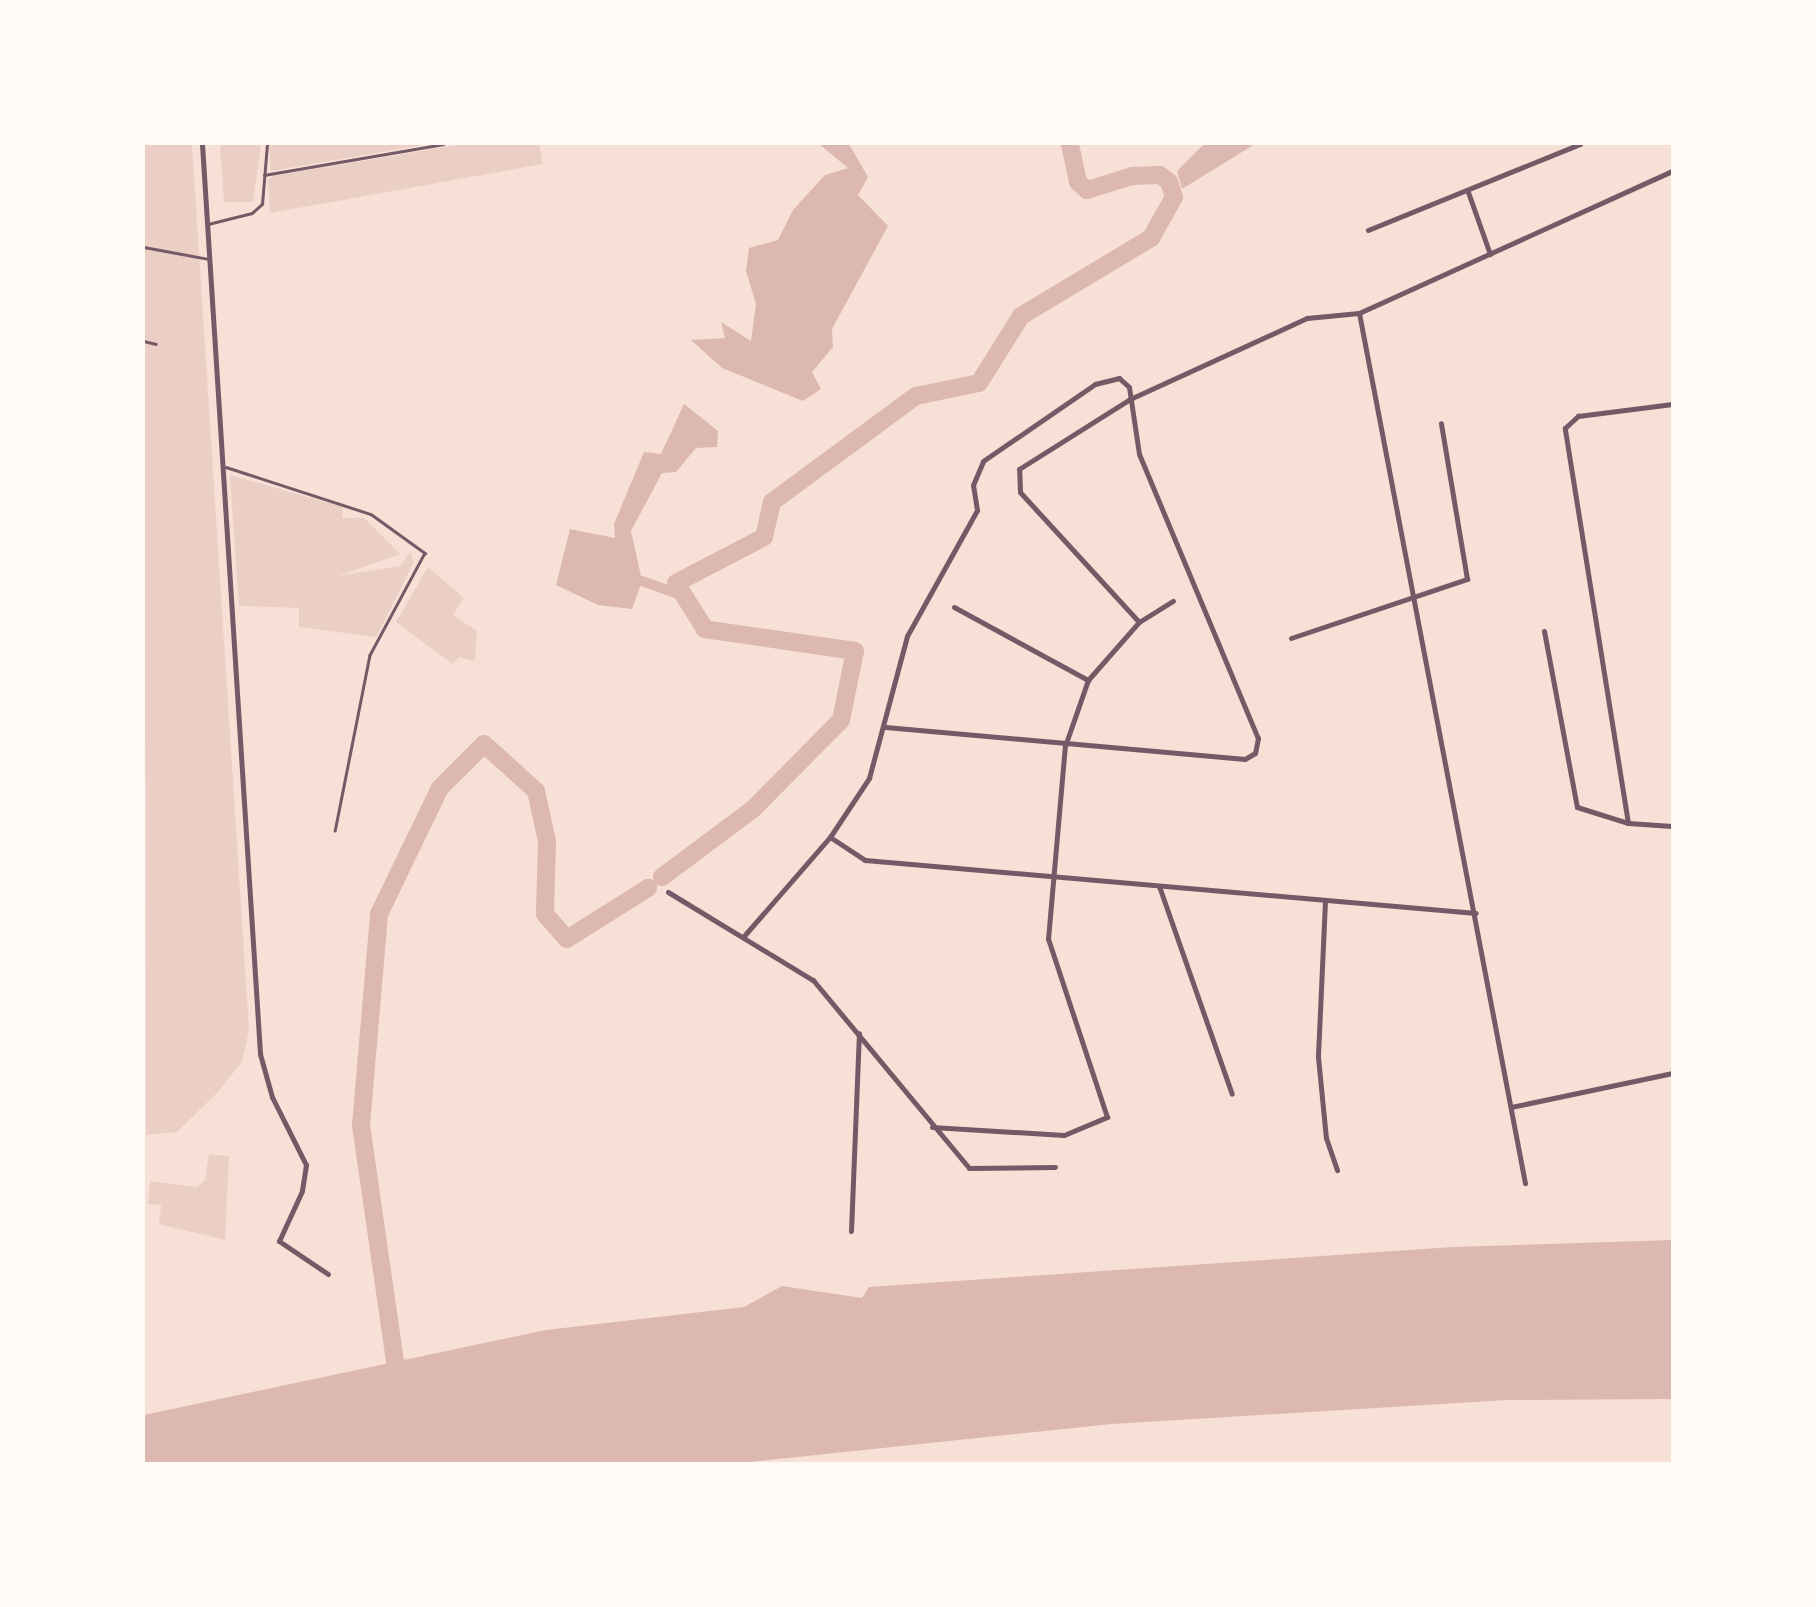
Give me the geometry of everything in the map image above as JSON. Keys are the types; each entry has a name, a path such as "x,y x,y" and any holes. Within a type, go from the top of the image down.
{"street":[{"path":"202,144 226,467 260,1054 272,1097 306,1165 302,1191 279,1241 328,1274"},
{"path":"1368,230 1468,192 1580,144"},
{"path":"1139,622 1020,492 1020,469 1130,400 1307,318 1359,313 1672,171"},
{"path":"1468,192 1490,254"},
{"path":"1359,313 1416,597 1525,1184"},
{"path":"743,937 830,837 869,778 885,727 907,636 977,510 973,485 983,461 1001,446 1104,379 1125,382 1139,454 1258,738 1255,753 1245,758 1065,746 885,727"},
{"path":"1628,823 1565,443 1565,428 1578,416 1672,404"},
{"path":"1291,638 1467,579 1441,423"},
{"path":"932,1127 1064,1135 1107,1116 1048,939 1051,877 1065,746 1088,680 1139,622 1173,601"},
{"path":"954,607 1088,680"},
{"path":"1544,631 1577,807 1628,823 1672,826"},
{"path":"830,837 865,860 1476,913"},
{"path":"1159,886 1232,1094"},
{"path":"668,892 813,980 859,1033 932,1127 969,1168 1055,1167"},
{"path":"1325,901 1318,1057 1326,1138 1337,1170"},
{"path":"851,1231 859,1033"},
{"path":"1511,1107 1672,1073"}],"lane":[{"path":"208,224 252,213 262,204 267,144"},
{"path":"264,175 443,144"},
{"path":"144,247 210,259"},
{"path":"144,341 156,344"},
{"path":"226,467 371,514 425,553 370,655 335,831"}],"shaded area":[{"path":"144,144 192,144 249,1030 242,1062 217,1093 177,1132 146,1135"},
{"path":"220,144 261,144 253,202 224,202"},
{"path":"269,144 429,144 271,171"},
{"path":"463,144 539,144 543,164 270,213 268,180 273,176"},
{"path":"819,144 849,144 868,177 858,195 888,226 832,329 833,347 812,372 821,389 803,401 722,368 691,340 725,338 721,322 751,341 756,304 746,271 749,248 778,240 793,210 825,175 848,168"},
{"path":"1204,144 1255,144 1182,189 1177,171"},
{"path":"684,404 718,431 717,447 696,448 676,472 662,473 631,531 642,581 632,609 598,605 556,585 570,529 615,538 614,524 644,452 661,454"},
{"path":"230,475 343,507 342,518 364,518 400,554 338,576 400,566 410,552 414,562 376,637 299,627 299,608 239,606"},
{"path":"428,567 464,598 453,615 477,631 475,661 459,657 453,664 396,622"},
{"path":"209,1154 229,1156 225,1240 159,1224 161,1205 148,1204 150,1181 197,1187 205,1180"},
{"path":"1672,1240 1672,1399 1507,1400 1112,1424 730,1464 144,1463 144,1415 546,1330 744,1307 782,1286 862,1298 869,1287 1453,1247"}],"waterway":[{"path":"662,877 753,809 841,720 855,651 705,629 676,583 764,537 772,502 916,396 979,383 1021,316 1151,238 1174,197 1169,182 1160,175 1132,176 1087,190 1078,182 1070,144"},
{"path":"642,581 684,596"},
{"path":"398,1382 361,1125 379,914 440,788 484,744 536,791 547,841 545,914 567,939 648,888"}]}
